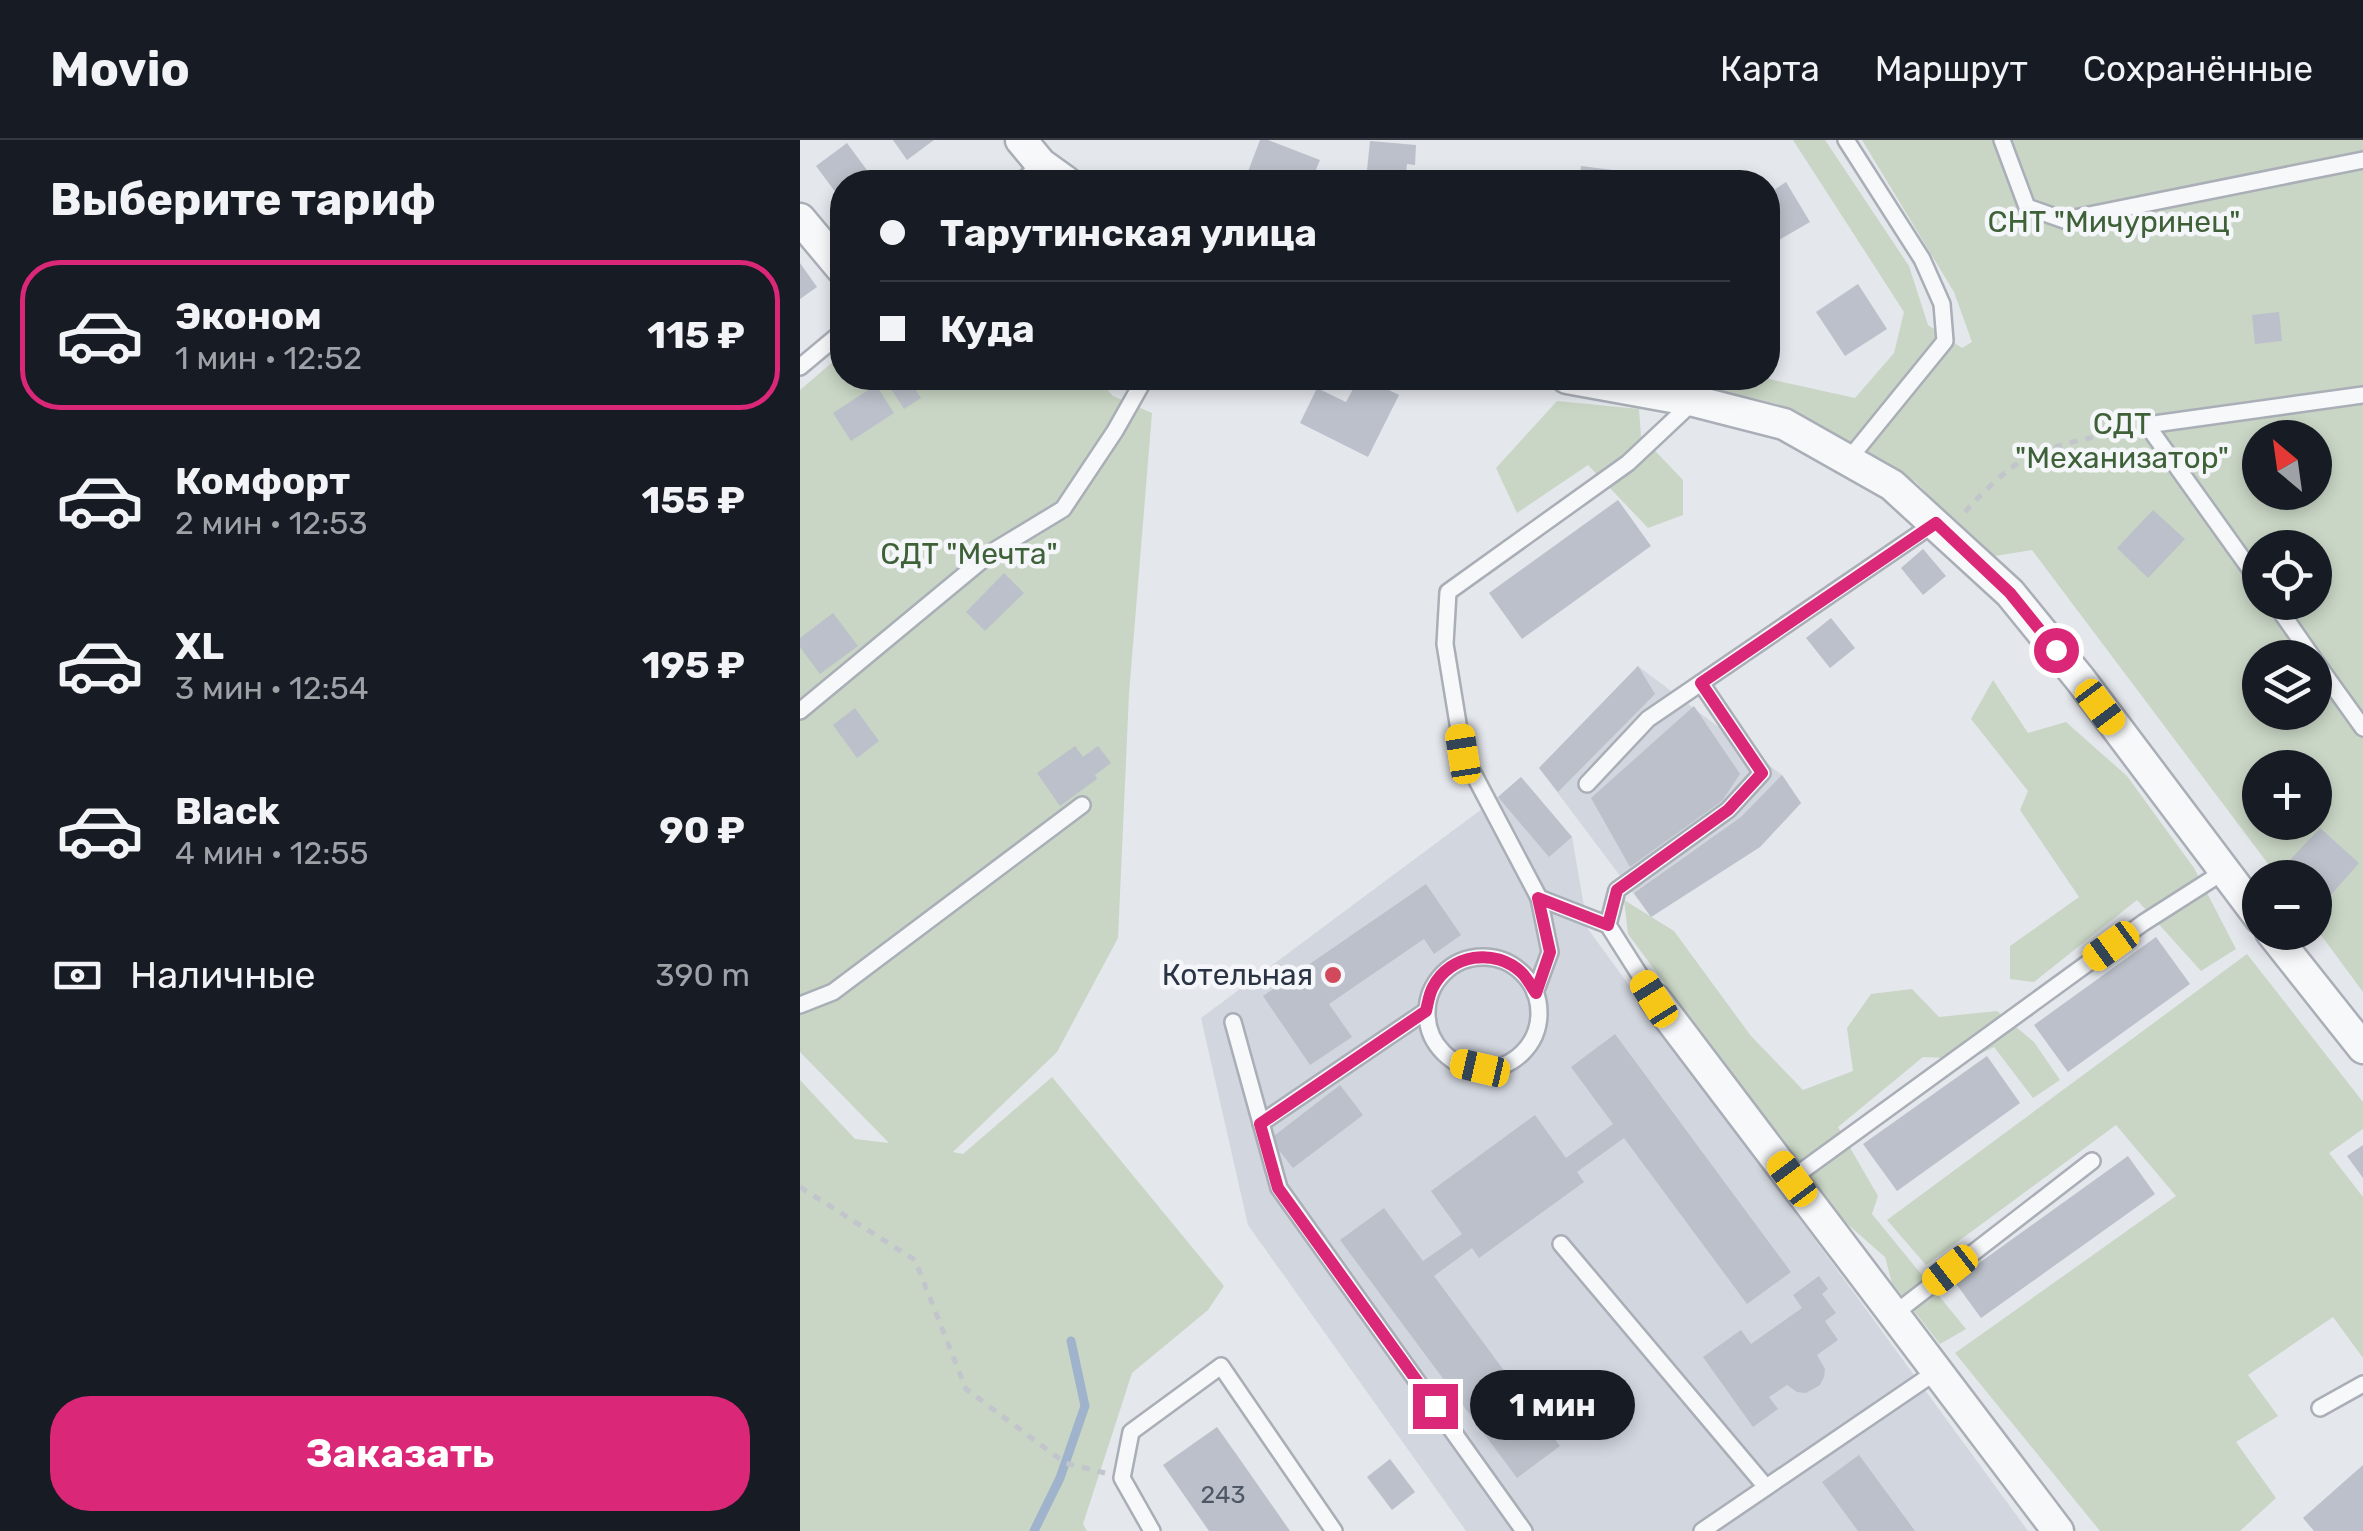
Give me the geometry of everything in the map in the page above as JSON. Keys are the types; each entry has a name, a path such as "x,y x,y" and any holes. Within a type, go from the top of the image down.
{"street":[{"path":"1021,140 1030,170"},
{"path":"800,218 830,254"},
{"path":"1633,390 1784,424 1892,485 2010,593 2080,679 2242,895"},
{"path":"2285,950 2363,1048"},
{"path":"1654,999 2053,1529"}],"lane":[{"path":"1846,140 1922,259 1942,304 1945,341 1849,459"},
{"path":"2002,140 2027,207 2064,220 2363,160"},
{"path":"800,367 830,342"},
{"path":"800,712 992,552 1064,509 1138,390"},
{"path":"2242,558 2147,425 2363,395"},
{"path":"1536,993 1550,952 1538,898 1463,754 1445,644 1448,592 1628,463 1694,401"},
{"path":"1587,784 1648,719 1941,528"},
{"path":"1608,925 1617,890 1728,810 1762,773 1701,683"},
{"path":"2332,684 2363,728"},
{"path":"800,1005 833,992 1082,805"},
{"path":"1792,1179 2143,922 2224,872"},
{"path":"1538,898 1608,925 1654,999"},
{"path":"1484,956 1506,961 1524,974 1536,993 1539,1014 1534,1036 1521,1054 1502,1065 1480,1068 1459,1064 1441,1051 1430,1032 1426,1011 1431,990 1444,972 1463,960 1484,956"},
{"path":"1260,1124 1426,1011"},
{"path":"1233,1022 1278,1188 1524,1531"},
{"path":"1894,1314 2092,1161"},
{"path":"1561,1244 1766,1487"},
{"path":"1152,1531 1122,1478 1131,1432 1221,1366 1334,1531"},
{"path":"1702,1531 1937,1371"},
{"path":"2320,1408 2363,1384"}],"path":[{"path":"1941,528 2022,460 2072,442 2147,425"},
{"path":"800,1187 915,1260 966,1389 1065,1463 1122,1478"}],"shaded area":[{"path":"1638,666 1782,775 1801,803 1760,847 1651,917 1539,768"},
{"path":"1521,777 1572,837 1588,929 2028,1531 1466,1531 1248,1225 1201,1018"}],"green space":[{"path":"1793,140 1825,140 1909,266 1928,325 1962,348 1972,342 1954,292 1862,140 2363,140 2363,992 2332,950 2332,860 2265,860 2250,840 2332,840 2332,750 2242,750 2242,829 2032,550 1989,557 1916,482 1777,404 1719,390 1780,390 1780,382 1855,398 1894,353 1904,312"},
{"name":"СДТ \"Мечта\"","path":"830,364 830,390 1107,390 1152,413 1129,694 1118,938 1057,1052 953,1152 963,1154 1052,1077 1224,1286 1208,1310 1132,1373 1083,1524 1087,1531 800,1531 800,1080 855,1139 889,1143 800,1052 800,390"},
{"path":"1557,401 1639,409 1641,436 1683,480 1683,515 1648,528 1588,465 1517,513 1496,468"},
{"path":"1993,680 2028,733 2066,722 2127,776 2194,868 2236,949 2201,971 2137,900 2034,982 2010,979 2010,946 2079,897 2020,810 2028,791 1971,719"},
{"path":"1624,900 1674,931 1751,1036 1803,1090 1853,1071 1847,1028 1871,994 1912,989 1939,1017 1997,1011 2034,1042 2060,1080 2033,1098 1994,1047 1970,1059 1923,1057 1838,1127 1878,1196 1872,1214 1966,1329 1940,1344 1892,1283 1885,1257 1837,1215 1628,934"},
{"path":"2247,954 2363,1102 2363,1129 2329,1153 2363,1197 2363,1358 2333,1317 2248,1375 2278,1416 2236,1442 2276,1498 2240,1531 2100,1531 1955,1353 2176,1196 2116,1125 1926,1265 1887,1220"}],"building":[{"path":"893,140 934,140 907,160"},
{"path":"1260,140 1320,160 1316,170 1249,170"},
{"path":"1370,141 1416,145 1415,165 1407,164 1406,170 1367,170"},
{"path":"847,143 867,170 830,170 830,185 816,166"},
{"path":"1581,166 1613,170 1580,170"},
{"path":"1786,182 1810,222 1780,239 1780,186"},
{"path":"800,263 817,287 800,299"},
{"path":"1858,284 1887,329 1845,356 1816,312"},
{"path":"2279,312 2282,341 2255,344 2252,315"},
{"path":"868,390 879,390 894,413 851,441 833,413"},
{"path":"892,390 916,390 921,398 904,409"},
{"path":"1316,390 1346,402 1352,390 1389,390 1399,395 1368,457 1300,423"},
{"path":"1618,500 1651,546 1522,639 1489,593"},
{"path":"2153,510 2185,539 2148,578 2117,548"},
{"path":"1923,549 1946,576 1923,595 1901,568"},
{"path":"1004,573 1024,593 985,631 966,612"},
{"path":"833,613 858,646 820,674 800,647 800,638"},
{"path":"1831,618 1855,648 1830,668 1806,638"},
{"path":"1638,666 1655,694 1558,792 1539,768"},
{"path":"1694,706 1740,774 1722,801 1630,867 1591,798"},
{"path":"855,708 879,741 857,758 833,725"},
{"path":"1075,746 1083,757 1098,746 1111,763 1095,775 1097,779 1060,806 1037,773"},
{"path":"1782,775 1801,803 1760,847 1651,917 1634,893 1741,817"},
{"path":"1521,777 1572,837 1549,857 1498,797"},
{"path":"2332,839 2359,863 2332,894 2332,860 2290,860 2309,840"},
{"name":"Котельная","path":"1426,884 1461,935 1434,954 1424,939 1329,1004 1352,1037 1310,1065 1263,996"},
{"path":"2156,937 2190,984 2068,1072 2034,1025"},
{"path":"1615,1034 1791,1272 1747,1304 1624,1138 1577,1172 1584,1182 1479,1258 1472,1248 1434,1276 1560,1446 1517,1478 1340,1240 1384,1208 1423,1261 1462,1234 1431,1191 1535,1115 1566,1158 1613,1124 1571,1067"},
{"path":"1987,1056 2020,1103 1897,1191 1863,1144"},
{"path":"1340,1085 1363,1115 1293,1168 1270,1139"},
{"path":"2363,1145 2363,1178 2347,1156"},
{"path":"2128,1156 2155,1194 1981,1318 1954,1281"},
{"path":"1819,1276 1828,1289 1822,1294 1836,1313 1825,1321 1838,1340 1817,1355 1825,1369 1824,1377 1820,1385 1806,1393 1787,1385 1769,1397 1778,1409 1753,1427 1703,1357 1741,1330 1751,1344 1802,1308 1793,1295"},
{"path":"1217,1427 1290,1531 1209,1531 1163,1465"},
{"path":"1859,1455 1915,1531 1858,1531 1822,1482"},
{"path":"1390,1459 1415,1492 1392,1510 1367,1477"},
{"path":"2363,1465 2363,1531 2314,1531 2303,1518"}],"waterway":[{"path":"1034,1531 1060,1478 1085,1406 1071,1341"}],"place":[{"name":"Котельная","path":"1333,975"}],"route":[{"path":"1435,1406 1278,1188 1260,1124 1426,1011 1431,990 1444,972 1463,960 1484,956 1506,961 1524,974 1536,993 1550,952 1538,898 1608,925 1617,890 1728,810 1762,773 1701,683 1936,523 2010,593 2056,650"}],"park label":[{"name":"СНТ \"Мичуринец\"","path":"2114,222"},
{"name":"СДТ \"Механизатор\"","path":"2122,441"}]}
